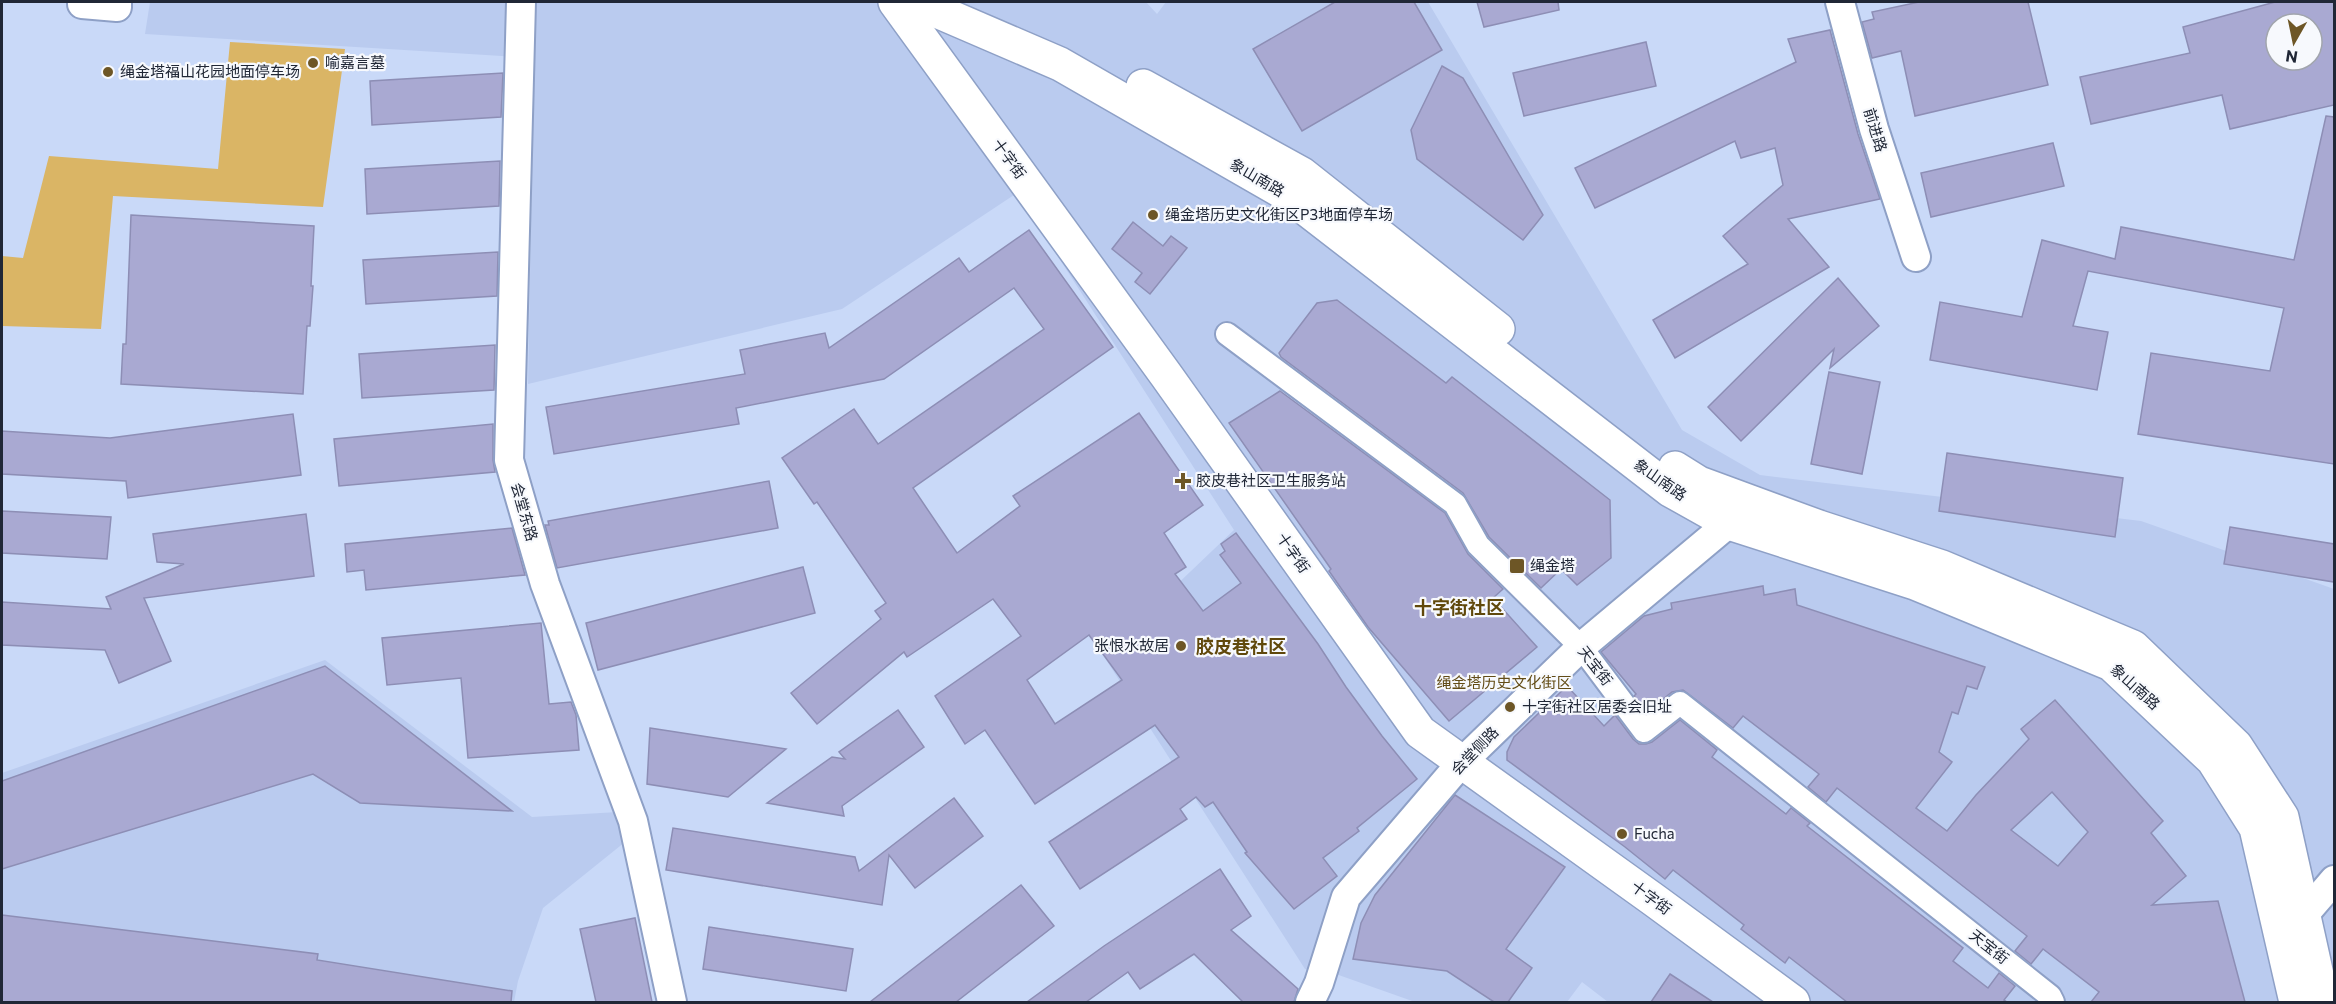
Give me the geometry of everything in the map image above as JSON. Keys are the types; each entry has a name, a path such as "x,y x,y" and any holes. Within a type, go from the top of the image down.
{"main road":[{"name":"十字街","path":"895,2 1171,382 1420,732 1793,1002"},
{"name":"象山南路","path":"916,2 1060,64 1288,195 1670,490 1729,523 1915,584 2111,663 2213,760 2256,828 2323,1002"},
{"name":"象山南路","path":"974,2 1069,45 1302,174 1660,458 1699,483 1942,567 2133,647 2236,746 2282,817 2296,1002"}],"street":[{"path":"82,2 82,4 117,7 117,2"},
{"name":"会堂东路","path":"521,2 509,460 545,584 633,820 672,1002"},
{"name":"前进路","path":"1840,2 1874,129 1916,257"},
{"name":"天宝街","path":"1227,334 1455,504 1478,545 1581,646 1644,731 1680,703 2049,996 2053,1002"},
{"name":"会堂侧路","path":"1310,1002 1319,983 1346,897 1462,762 1581,646 1729,523"},
{"path":"2291,920 2334,880"}],"shaded area":[{"name":"绳金塔历史文化街区","path":"150,2 1146,2 1157,14 1166,2 1428,2 1682,430 1760,475 2141,521 2334,589 2334,1002 1608,1002 1582,982 1567,1002 1415,1002 1333,973 1305,969 1103,655 1234,530 1017,193 842,309 528,384 534,58 145,34"},
{"path":"230,42 345,49 323,207 113,196 101,329 2,326 2,256 23,258 49,156 218,169"},
{"path":"325,660 532,817 618,812 625,842 543,908 518,981 514,1002 2,1002 2,773"}],"building":[{"path":"1335,2 1414,2 1442,50 1302,131 1253,49"},
{"path":"1477,2 1558,2 1559,10 1484,27"},
{"path":"1919,2 2028,2 2048,85 1915,116 1901,51 1872,58 1862,22 1874,19 1872,12"},
{"path":"2275,2 2334,2 2334,105 2230,129 2222,95 2091,124 2080,77 2190,53 2183,27"},
{"path":"1830,30 1858,134 1880,199 1788,219 1829,267 1675,358 1653,320 1748,264 1723,236 1783,185 1775,148 1741,158 1735,141 1595,208 1575,168 1796,62 1788,39"},
{"path":"1646,42 1656,86 1524,116 1513,73"},
{"path":"1442,66 1463,78 1543,215 1523,240 1417,159 1411,130"},
{"path":"503,73 501,117 372,125 370,81"},
{"path":"2326,116 2334,117 2334,464 2138,434 2151,353 2270,371 2284,308 2088,271 2073,326 2108,332 2097,390 1930,360 1940,302 2022,317 2042,240 2115,259 2121,227 2294,260"},
{"path":"2053,143 2064,186 1931,217 1921,173"},
{"path":"500,161 499,206 367,214 365,169"},
{"path":"131,215 314,226 311,286 313,286 310,326 307,326 303,394 121,384 123,344 126,344"},
{"path":"1133,222 1163,246 1171,236 1187,248 1150,294 1135,282 1142,273 1112,249"},
{"path":"1029,230 1113,347 913,488 957,553 1020,506 1013,496 1139,413 1203,505 1164,533 1186,567 1175,574 1203,611 1241,583 1220,555 1225,551 1221,544 1236,533 1382,736 1417,779 1357,828 1359,831 1323,858 1337,876 1294,909 1245,853 1247,852 1213,802 1205,807 1196,797 1180,809 1187,819 1080,889 1049,842 1179,757 1155,725 1035,804 985,730 965,744 935,696 1021,636 993,599 907,657 904,652 817,724 791,693 881,619 875,611 886,603 817,502 814,504 782,458 854,409 878,444 1044,329 1014,288 884,379 736,408 739,424 554,454 546,407 745,374 740,350 825,333 829,348 959,258 969,272","holes":["1089,635 1122,680 1055,724 1027,680"]},
{"path":"498,252 497,296 366,304 363,260"},
{"path":"1838,278 1879,326 1830,368 1834,349 1741,441 1708,407"},
{"path":"1337,300 1446,383 1452,377 1610,500 1611,558 1577,585 1561,569 1541,588 1489,537 1463,493 1281,357 1279,353 1317,303"},
{"path":"495,345 494,390 362,398 359,354"},
{"path":"1829,372 1880,382 1862,474 1811,464"},
{"path":"1280,391 1445,513 1468,554 1503,589 1493,598 1537,647 1449,721 1368,627 1329,571 1331,569 1229,423"},
{"path":"293,414 301,475 128,498 126,481 2,474 2,431 110,438"},
{"path":"493,424 495,472 339,486 334,439"},
{"path":"1947,453 2123,478 2115,537 1939,511"},
{"path":"769,481 778,528 557,568 545,525 549,525 548,521"},
{"path":"2,511 111,517 107,559 2,553"},
{"path":"306,514 314,576 144,598 171,661 119,683 105,650 2,645 2,602 111,609 106,597 184,564 157,562 153,534"},
{"path":"2230,527 2334,544 2334,582 2224,564"},
{"path":"512,528 525,575 366,590 364,570 347,572 345,544"},
{"path":"803,567 815,613 598,670 586,623"},
{"path":"1763,586 1764,595 1795,589 1797,605 1985,667 1977,689 1967,686 1958,714 1952,712 1939,752 1952,762 1916,808 1947,831 1976,795 2029,739 2021,729 2055,700 2163,821 2151,833 2186,876 2152,905 2218,901 2245,1002 2091,1002 2099,992 2043,949 2031,964 2015,951 2027,936 1837,788 1826,802 1808,787 1819,774 1743,716 1733,728 1683,690 1672,692 1647,712 1634,696 1636,694 1601,652 1644,616 1672,609 1671,603","holes":["2052,792 2088,832 2058,866 2011,830"]},
{"path":"541,623 549,704 571,702 576,715 579,750 468,758 461,678 387,685 382,638"},
{"path":"325,666 512,811 360,803 313,774 2,869 2,781"},
{"path":"1567,686 1604,726 1615,715 1639,744 1652,742 1680,720 1717,750 1712,757 1786,814 1791,808 1810,823 1807,826 1963,948 1953,961 1988,988 1999,973 2015,986 2004,1000 2007,1002 1847,1002 1789,957 1785,963 1741,929 1744,925 1673,870 1665,879 1507,760 1507,752 1514,737"},
{"path":"898,710 924,747 842,806 844,816 767,803 832,757 845,759 839,752"},
{"path":"650,728 786,749 728,797 647,784"},
{"path":"1455,795 1565,867 1506,949 1532,968 1508,1002 1494,1002 1447,971 1353,959 1361,923 1375,895"},
{"path":"954,798 983,836 915,888 889,855 882,905 666,870 673,828 855,857 859,871"},
{"path":"1220,869 1251,916 1231,930 1298,989 1294,1002 1243,1002 1194,954 1140,989 1128,972 1086,1002 1027,1002 1104,946"},
{"path":"1021,885 1054,926 956,1002 870,1002"},
{"path":"2,915 318,954 317,960 512,991 511,1002 2,1002"},
{"path":"635,918 652,1002 596,1002 580,929"},
{"path":"709,927 853,949 846,991 703,969"},
{"path":"1670,974 1713,1002 1651,1002"}],"place":[{"name":"喻嘉言墓","path":"313,63"},
{"name":"绳金塔福山花园地面停车场","path":"108,72"},
{"name":"绳金塔历史文化街区P3地面停车场","path":"1153,215"},
{"name":"胶皮巷社区卫生服务站","path":"1183,481"},
{"name":"绳金塔","path":"1517,566"},
{"name":"张恨水故居","path":"1181,646"},
{"name":"十字街社区居委会旧址","path":"1510,707"},
{"name":"Fucha","path":"1622,834"}],"district":[{"name":"十字街社区","path":"1459,608"},
{"name":"胶皮巷社区","path":"1241,647"}]}
